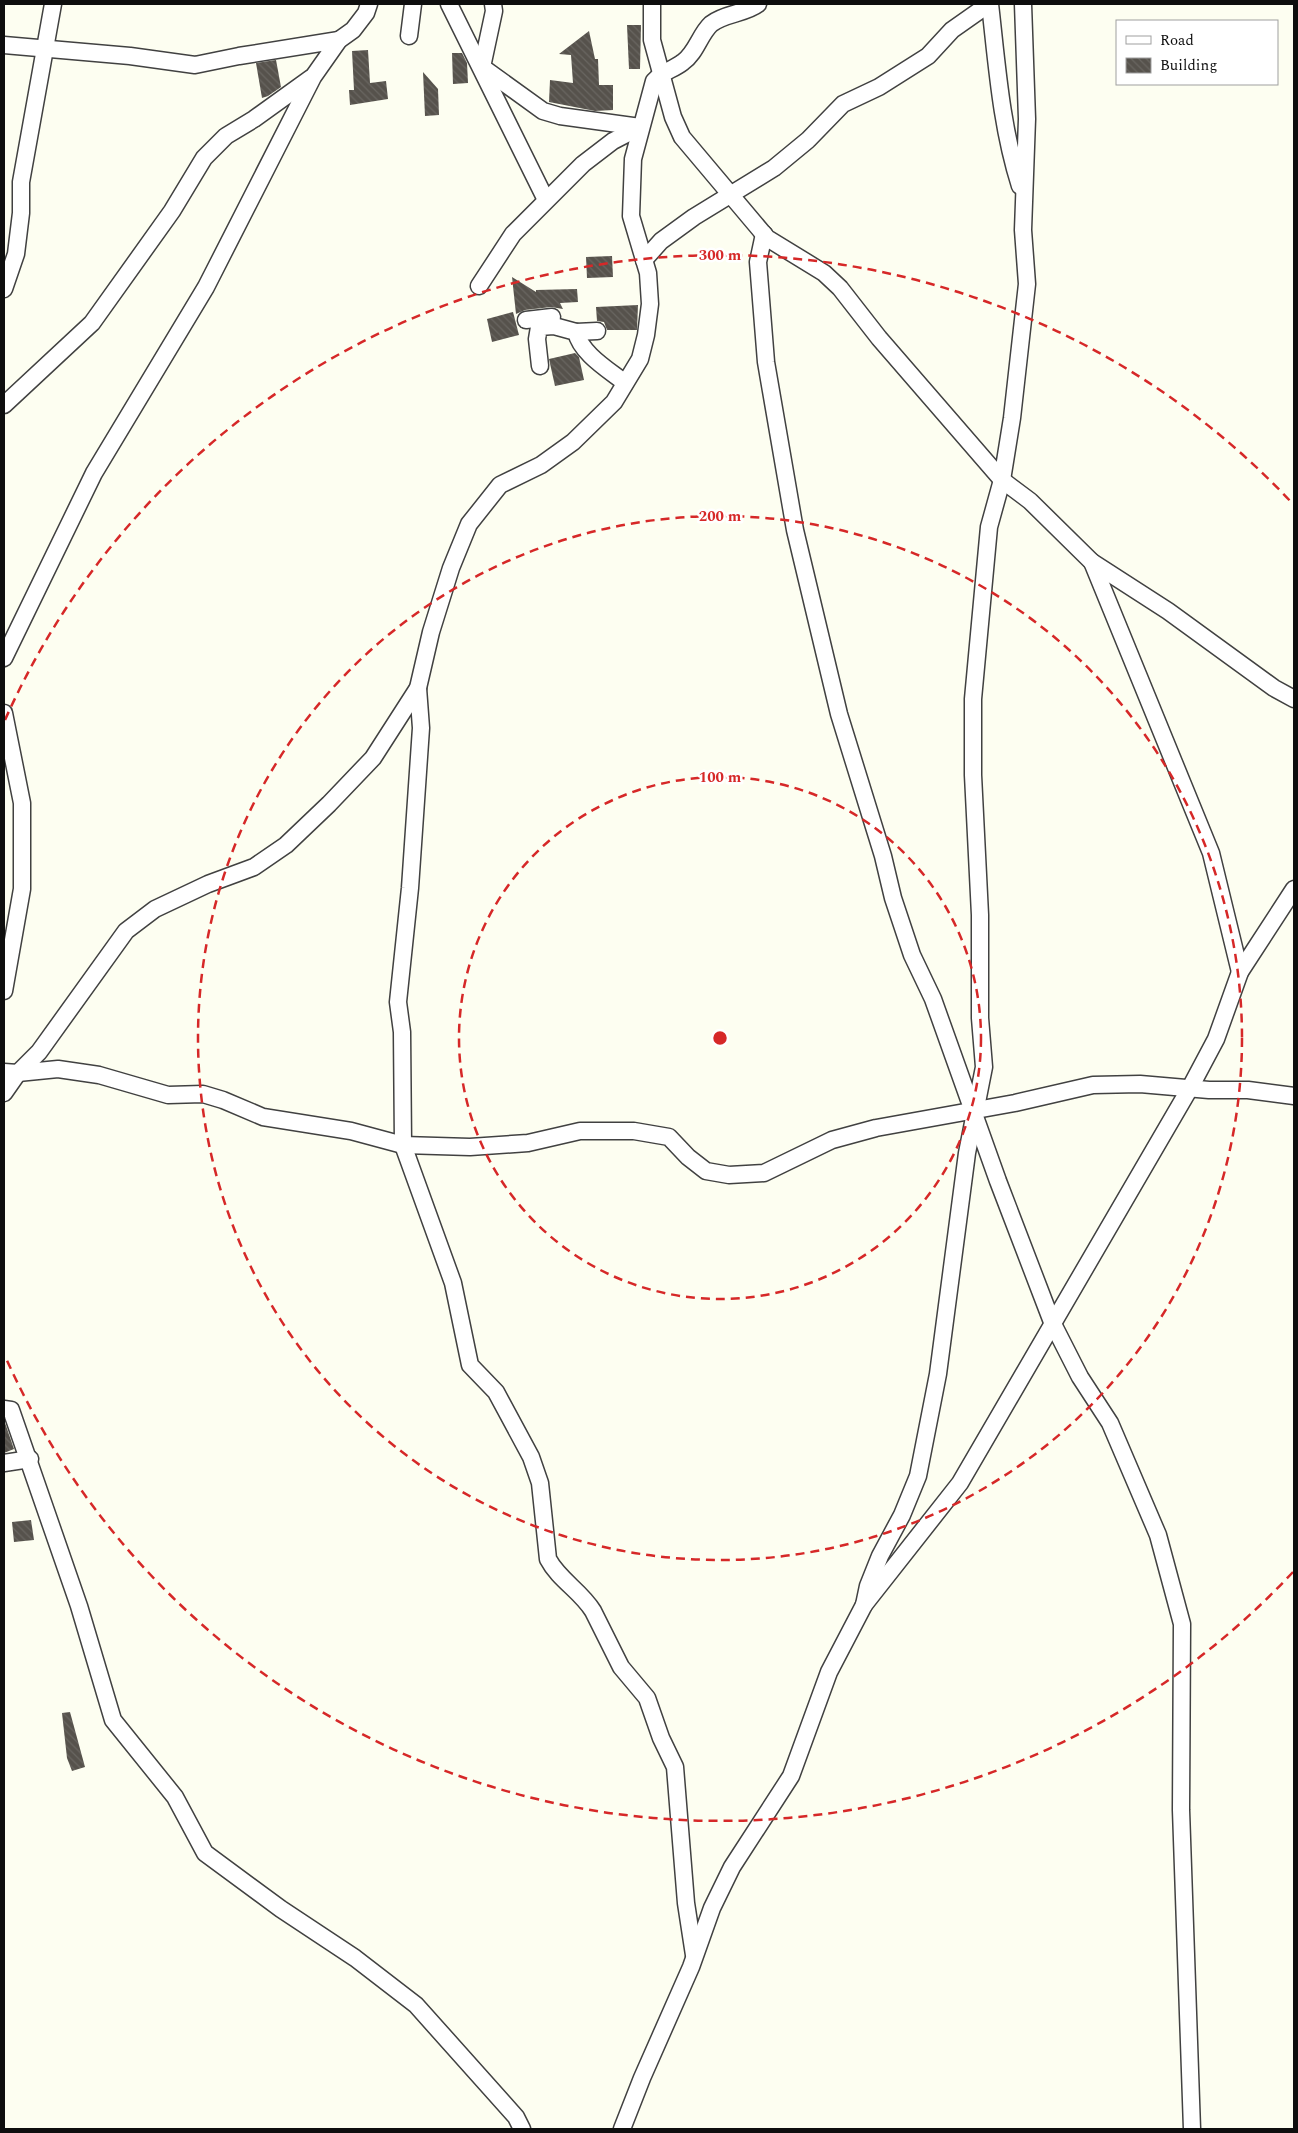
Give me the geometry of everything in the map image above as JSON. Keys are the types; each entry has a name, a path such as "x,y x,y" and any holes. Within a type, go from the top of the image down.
{"street":[{"path":"4,289 16,254 21,213 20,182 46,50 53,4"},
{"path":"4,658 94,474 206,287 313,77 339,40 353,30 366,13 369,4"},
{"path":"409,36 413,4"},
{"path":"449,4 482,67 546,200"},
{"path":"482,67 494,11 493,4"},
{"path":"652,4 652,40 673,117 682,137 764,234 801,261 824,273 840,288 879,338 1002,480 1030,501 1092,562 1168,611 1274,688 1294,700"},
{"path":"4,1094 11,1072 39,1052 126,931 155,909 208,884 254,867 286,845 373,758 418,688 445,586 469,524 500,485 541,465 573,442 614,402 640,359 646,336 650,304 648,273 631,216 633,159 640,127 654,81 661,73 684,62 710,25 728,15 758,4"},
{"path":"644,260 661,241 694,217 774,168 801,146 843,104 880,87 928,56 952,30 989,4 1002,116 1010,154 1024,198"},
{"path":"864,1605 868,1586 880,1556 902,1515 918,1476 938,1374 974,1110 984,1067 980,1018 980,915 973,775 973,700 989,527 1002,480 1012,418 1027,284 1024,198 1027,119 1024,4"},
{"path":"4,45 130,56 195,65 339,40"},
{"path":"482,67 543,111 560,116 640,127"},
{"path":"4,405 92,323 172,211 204,158 226,136 254,119 313,77"},
{"path":"479,286 513,234 546,200 583,164 613,141 640,127"},
{"path":"764,234 758,262 766,362 773,414 795,530 837,705 884,856 893,898 912,955 933,999 1001,1190 1052,1322 1080,1377 1110,1423 1158,1535 1182,1624 1182,1810 1192,2129"},
{"path":"526,320 559,318 594,357 625,383"},
{"path":"540,366 537,339 539,327 554,326 571,330 597,331"},
{"path":"1092,562 1211,854 1240,972"},
{"path":"418,688 421,728 410,888 398,1002 402,1032 403,1145 452,1282 470,1365 496,1392 531,1457 540,1483 548,1559 553,1569 588,1603 620,1667 647,1698 661,1738 672,1759 679,1800 687,1911 694,1955"},
{"path":"4,713 22,803 22,889 4,991"},
{"path":"622,2129 712,1908 732,1868 791,1776 829,1672 864,1605 960,1483 1052,1322 1190,1088 1216,1039 1240,972 1294,889"},
{"path":"4,1060 11,1072"},
{"path":"11,1072 58,1068 99,1075 168,1095 203,1094 223,1100 263,1117 351,1130 403,1145 470,1147 528,1143 580,1131 634,1131 669,1137 688,1157 706,1171 729,1175 764,1172 832,1140 876,1128 1093,1085 1140,1084 1209,1090 1248,1090 1294,1096"},
{"path":"4,1409 11,1410 30,1459 79,1606 113,1720 175,1797 205,1853 281,1909 355,1958 416,2005 516,2117 522,2129"},
{"path":"4,1463 30,1459"}],"building":[{"path":"627,25 641,25 640,69 629,69"},
{"path":"589,31 595,59 598,59 599,85 613,85 613,110 595,111 549,102 550,80 573,83 571,55 559,54"},
{"path":"368,50 370,83 386,81 388,99 350,105 349,90 354,90 352,51"},
{"path":"452,53 462,53 467,63 468,83 453,84"},
{"path":"276,60 281,87 262,98 256,63"},
{"path":"423,72 438,89 439,115 425,116"},
{"path":"612,256 613,277 587,278 586,257"},
{"path":"512,277 536,292 536,290 577,289 578,302 560,303 563,309 551,307 525,310 516,314"},
{"path":"638,305 637,330 607,330 604,322 597,321 596,307"},
{"path":"513,312 519,335 492,342 487,319"},
{"path":"575,353 579,357 584,380 555,386 549,359"},
{"path":"4,1420 14,1449 4,1453"},
{"path":"31,1520 34,1540 14,1542 12,1522"},
{"path":"70,1712 85,1767 72,1771 67,1758 62,1713"}]}
